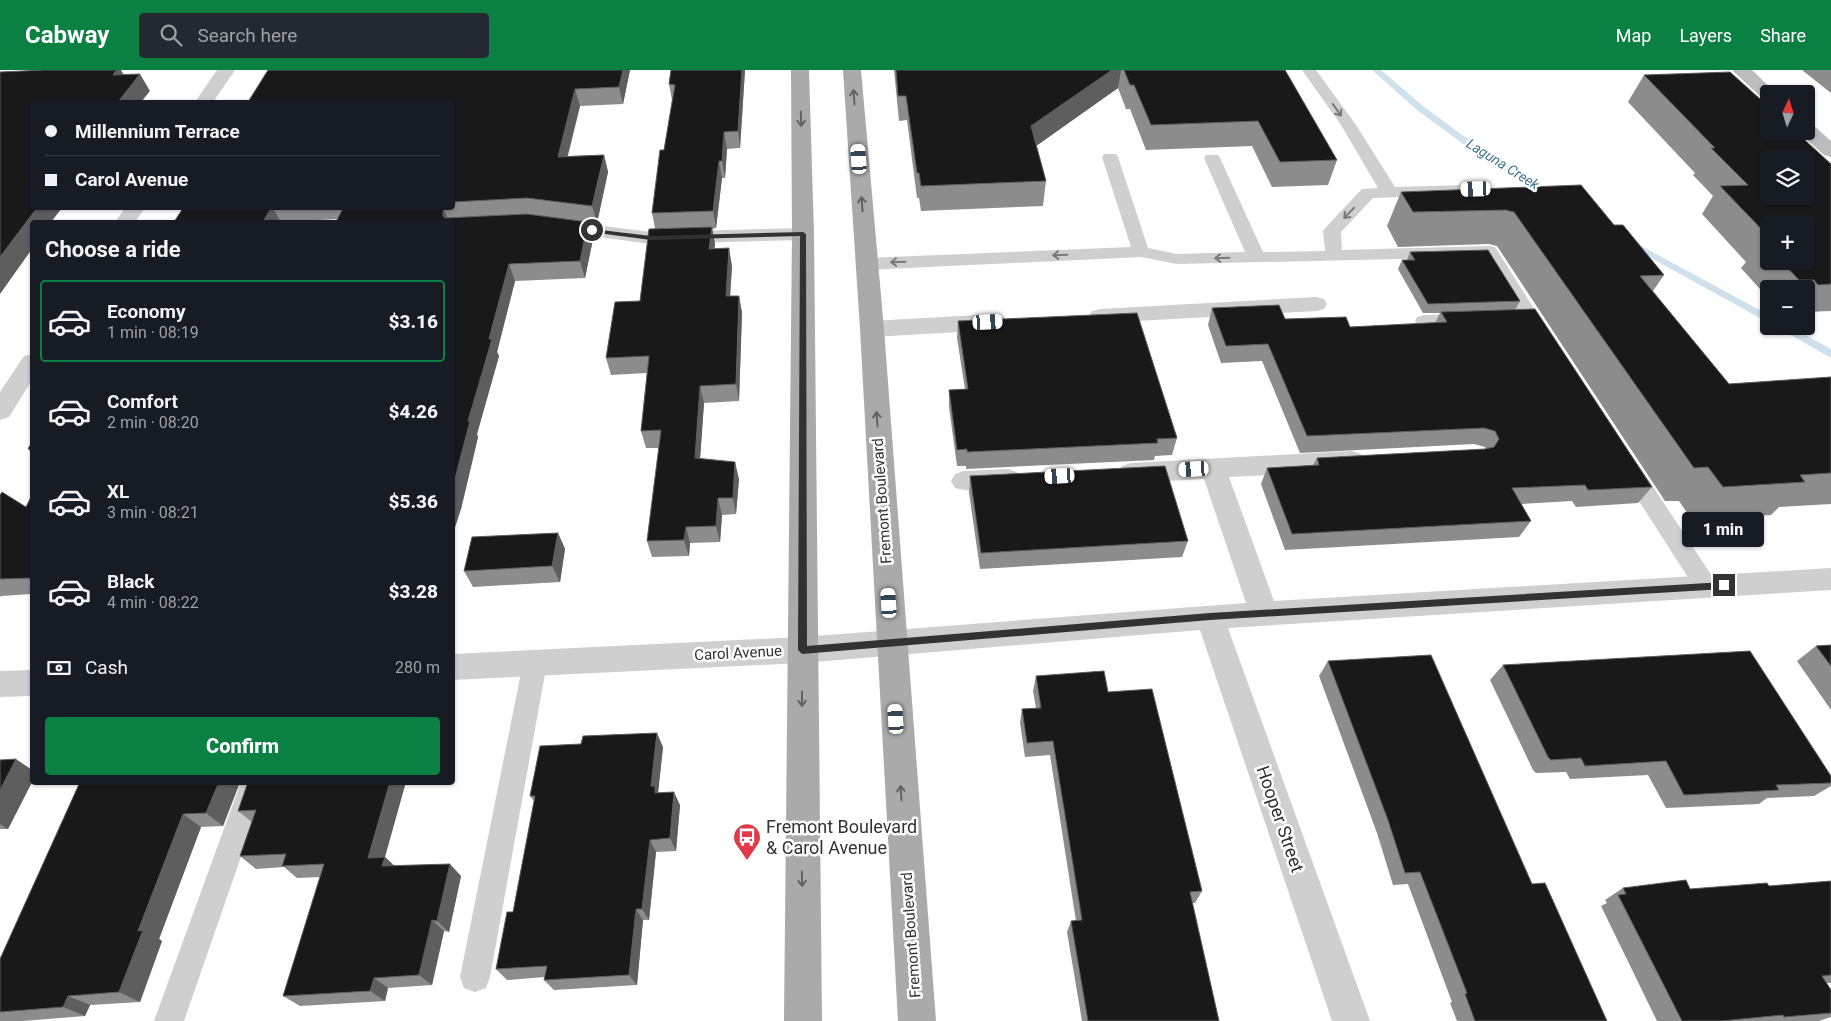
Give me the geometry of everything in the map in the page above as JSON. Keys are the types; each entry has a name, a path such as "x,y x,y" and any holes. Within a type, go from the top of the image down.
{"main road":[{"path":"800,70 803,234 803,1021"},
{"name":"Fremont Boulevard","path":"852,70 872,329 916,1021"}],"street":[{"path":"205,100 226,70"},
{"path":"1741,70 1760,87"},
{"path":"1815,137 1831,151"},
{"path":"534,223 651,238 803,234"},
{"path":"1079,317 1316,304"},
{"path":"872,329 1020,320"},
{"path":"0,411 30,365"},
{"path":"1104,474 1377,460"},
{"path":"1214,468 1264,613"},
{"path":"964,481 1034,478"},
{"name":"Carol Avenue","path":"455,667 802,650 1264,613 1831,579"},
{"name":"Hooper Street","path":"1210,617 1351,1021"},
{"path":"0,684 30,683"}],"lane":[{"path":"1309,70 1348,126 1390,192"},
{"path":"1110,157 1141,252"},
{"path":"1212,158 1256,257"},
{"path":"1334,256 1332,231 1368,193 1484,189"},
{"path":"866,264 1141,252 1178,259 1489,251 1536,326 1487,319 1424,322"},
{"path":"1621,456 1706,586"},
{"path":"475,977 536,663"},
{"path":"169,1021 253,785"}],"building":[{"path":"117,70 113,75 140,74 120,100 30,100 30,210 35,210 0,257 0,72"},
{"path":"268,70 623,70 619,87 575,89 558,157 604,155 592,206 527,198 455,202 455,100 249,100"},
{"path":"671,70 742,70 738,131 724,132 722,161 719,161 713,211 652,213 660,150 664,150 675,85 669,84"},
{"path":"896,70 1112,70 1031,126 1046,181 921,186 919,173 917,173 906,96 898,96"},
{"path":"1124,70 1285,70 1337,160 1280,162 1258,121 1151,125 1134,85 1130,85"},
{"path":"1730,72 1760,99 1760,140 1805,140 1831,164 1831,284 1818,285 1815,280 1799,280 1790,270 1815,270 1815,215 1760,215 1760,228 1720,186 1748,185 1711,148 1715,148 1644,75"},
{"path":"1581,185 1614,225 1623,225 1664,275 1640,276 1729,384 1831,377 1831,473 1800,475 1805,482 1723,487 1708,467 1694,468 1514,212 1506,210 1413,212 1401,192"},
{"path":"182,210 270,210 264,220 175,220"},
{"path":"342,210 443,210 445,218 527,214 588,222 580,261 509,264 489,339 492,339 468,421 470,421 455,478 455,220 337,220"},
{"path":"712,227 709,249 729,248 726,296 739,296 736,384 700,386 695,458 735,462 733,498 718,498 716,526 686,527 684,540 647,541 661,430 641,431 649,356 606,358 615,302 640,301 649,229"},
{"path":"1488,250 1520,301 1428,304 1402,260 1415,260 1410,252"},
{"path":"1279,305 1285,319 1346,317 1350,327 1447,322 1441,312 1535,309 1652,487 1588,490 1585,485 1512,488 1531,521 1292,534 1267,468 1319,465 1317,458 1485,449 1494,447 1499,439 1495,431 1484,428 1307,436 1268,344 1226,346 1212,308"},
{"path":"1137,313 1177,438 1157,439 1158,443 967,452 967,449 957,450 949,390 968,389 958,321"},
{"path":"1165,466 1188,541 981,553 970,476"},
{"path":"2,492 26,507 30,499 30,578 0,579 0,495"},
{"path":"558,533 552,566 464,571 472,537"},
{"path":"1831,645 1831,666 1816,646"},
{"path":"1750,651 1831,776 1831,783 1776,785 1779,790 1684,795 1666,761 1585,766 1581,758 1551,760 1503,665"},
{"path":"1431,655 1532,884 1545,883 1607,1021 1475,1021 1465,994 1467,993 1420,872 1405,873 1388,820 1328,661"},
{"path":"1104,671 1108,692 1152,689 1202,891 1190,892 1219,1021 1088,1021 1071,921 1082,920 1053,741 1027,743 1022,709 1041,708 1036,676"},
{"path":"657,733 651,786 655,786 655,793 674,792 670,838 650,840 642,909 636,909 629,975 544,980 547,966 496,969 507,912 513,912 535,796 530,796 540,746 581,744 583,736"},
{"path":"16,759 0,790 0,760"},
{"path":"79,785 218,785 206,813 183,814 138,931 143,930 119,992 68,996 63,1007 0,1012 0,959"},
{"path":"247,785 389,785 368,858 385,857 382,866 450,864 437,921 432,920 419,975 374,978 370,991 283,996 324,864 282,866 286,854 240,856 256,810 238,811"},
{"path":"1686,880 1690,889 1767,883 1769,886 1831,881 1831,975 1822,976 1831,990 1831,1013 1721,1021 1682,1021 1618,895 1626,894 1623,888"}],"waterway":[{"name":"Laguna Creek","path":"1376,70 1420,108 1473,147 1550,195"},
{"name":"Laguna Creek","path":"1634,245 1760,315"},
{"name":"Laguna Creek","path":"1796,335 1831,354"}],"place":[{"name":"Fremont Boulevard & Carol Avenue","path":"747,861"}],"route":[{"path":"592,230 651,238 803,234 802,650 1210,617 1724,585"}]}
